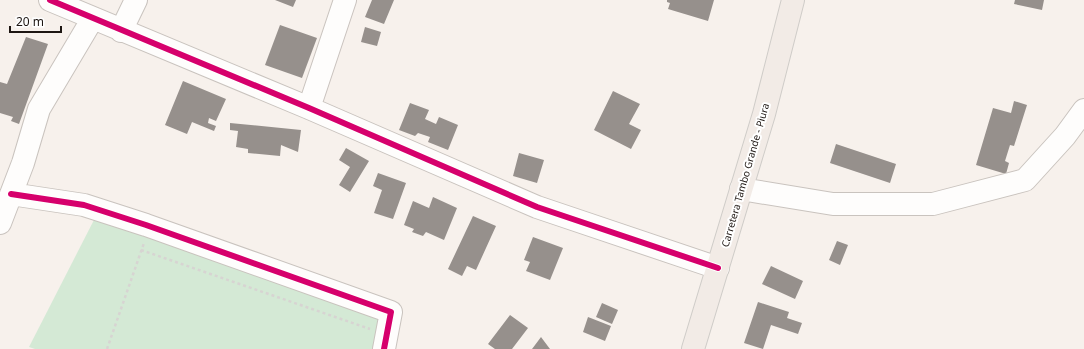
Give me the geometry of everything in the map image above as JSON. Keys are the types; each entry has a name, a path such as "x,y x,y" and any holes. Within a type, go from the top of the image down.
{"main road":[{"name":"Carretera Tambo Grande - Piura","path":"694,349 764,114 793,0"}],"street":[{"path":"50,0 121,31 310,108 537,206 718,268"},
{"path":"121,31 136,0"},
{"path":"310,108 345,0"},
{"path":"0,223 12,194 39,109 93,18"},
{"path":"741,189 833,204 933,204 1026,180 1065,136 1084,110"},
{"path":"12,194 84,205 150,226 391,312 379,340"}],"path":[{"path":"107,349 150,226"},
{"path":"141,250 379,340"}],"green space":[{"path":"96,216 381,317 374,349 35,349 29,347"}],"building":[{"path":"275,0 296,0 293,7"},
{"path":"372,0 394,0 384,24 365,17"},
{"path":"667,0 714,0 708,21 668,9 670,3 667,2"},
{"path":"1015,0 1044,0 1042,10 1014,4"},
{"path":"280,25 317,38 302,78 265,65"},
{"path":"365,27 381,32 377,46 361,42"},
{"path":"26,37 48,44 19,124 11,121 13,117 0,113 0,82 7,84"},
{"path":"183,81 226,99 216,121 209,118 208,123 216,126 214,131 192,122 187,134 165,125"},
{"path":"613,91 640,104 629,124 641,130 631,149 594,130"},
{"path":"1014,101 1027,105 1014,146 1010,145 1005,161 1009,163 1006,174 976,165 993,108 1011,113"},
{"path":"410,103 429,110 425,119 436,124 439,117 458,125 448,150 428,142 430,137 418,133 415,136 399,130"},
{"path":"230,123 301,130 298,152 281,145 280,156 248,153 248,149 236,147 238,131 230,130"},
{"path":"836,144 896,164 890,183 830,163"},
{"path":"346,148 369,161 350,192 339,185 350,167 339,160"},
{"path":"519,153 544,160 537,183 513,176"},
{"path":"378,173 406,183 393,219 374,213 382,190 373,186"},
{"path":"433,197 457,208 444,240 426,232 423,236 412,232 414,229 404,225 413,201 429,208"},
{"path":"473,216 496,226 476,270 467,266 462,276 448,269"},
{"path":"533,237 563,248 550,280 526,271 530,262 524,260"},
{"path":"837,241 848,245 840,265 829,260"},
{"path":"771,266 803,281 795,299 762,284"},
{"path":"758,302 789,312 787,318 802,323 798,334 771,325 763,349 744,343"},
{"path":"602,303 618,310 612,324 596,317"},
{"path":"510,315 528,328 512,349 495,349 488,344"},
{"path":"588,317 611,326 605,341 583,332"},
{"path":"541,337 550,349 532,349"}],"cycle path":[{"path":"50,0 309,108 537,207 718,268"},
{"path":"11,194 84,205 146,225 391,312 384,349"}]}
